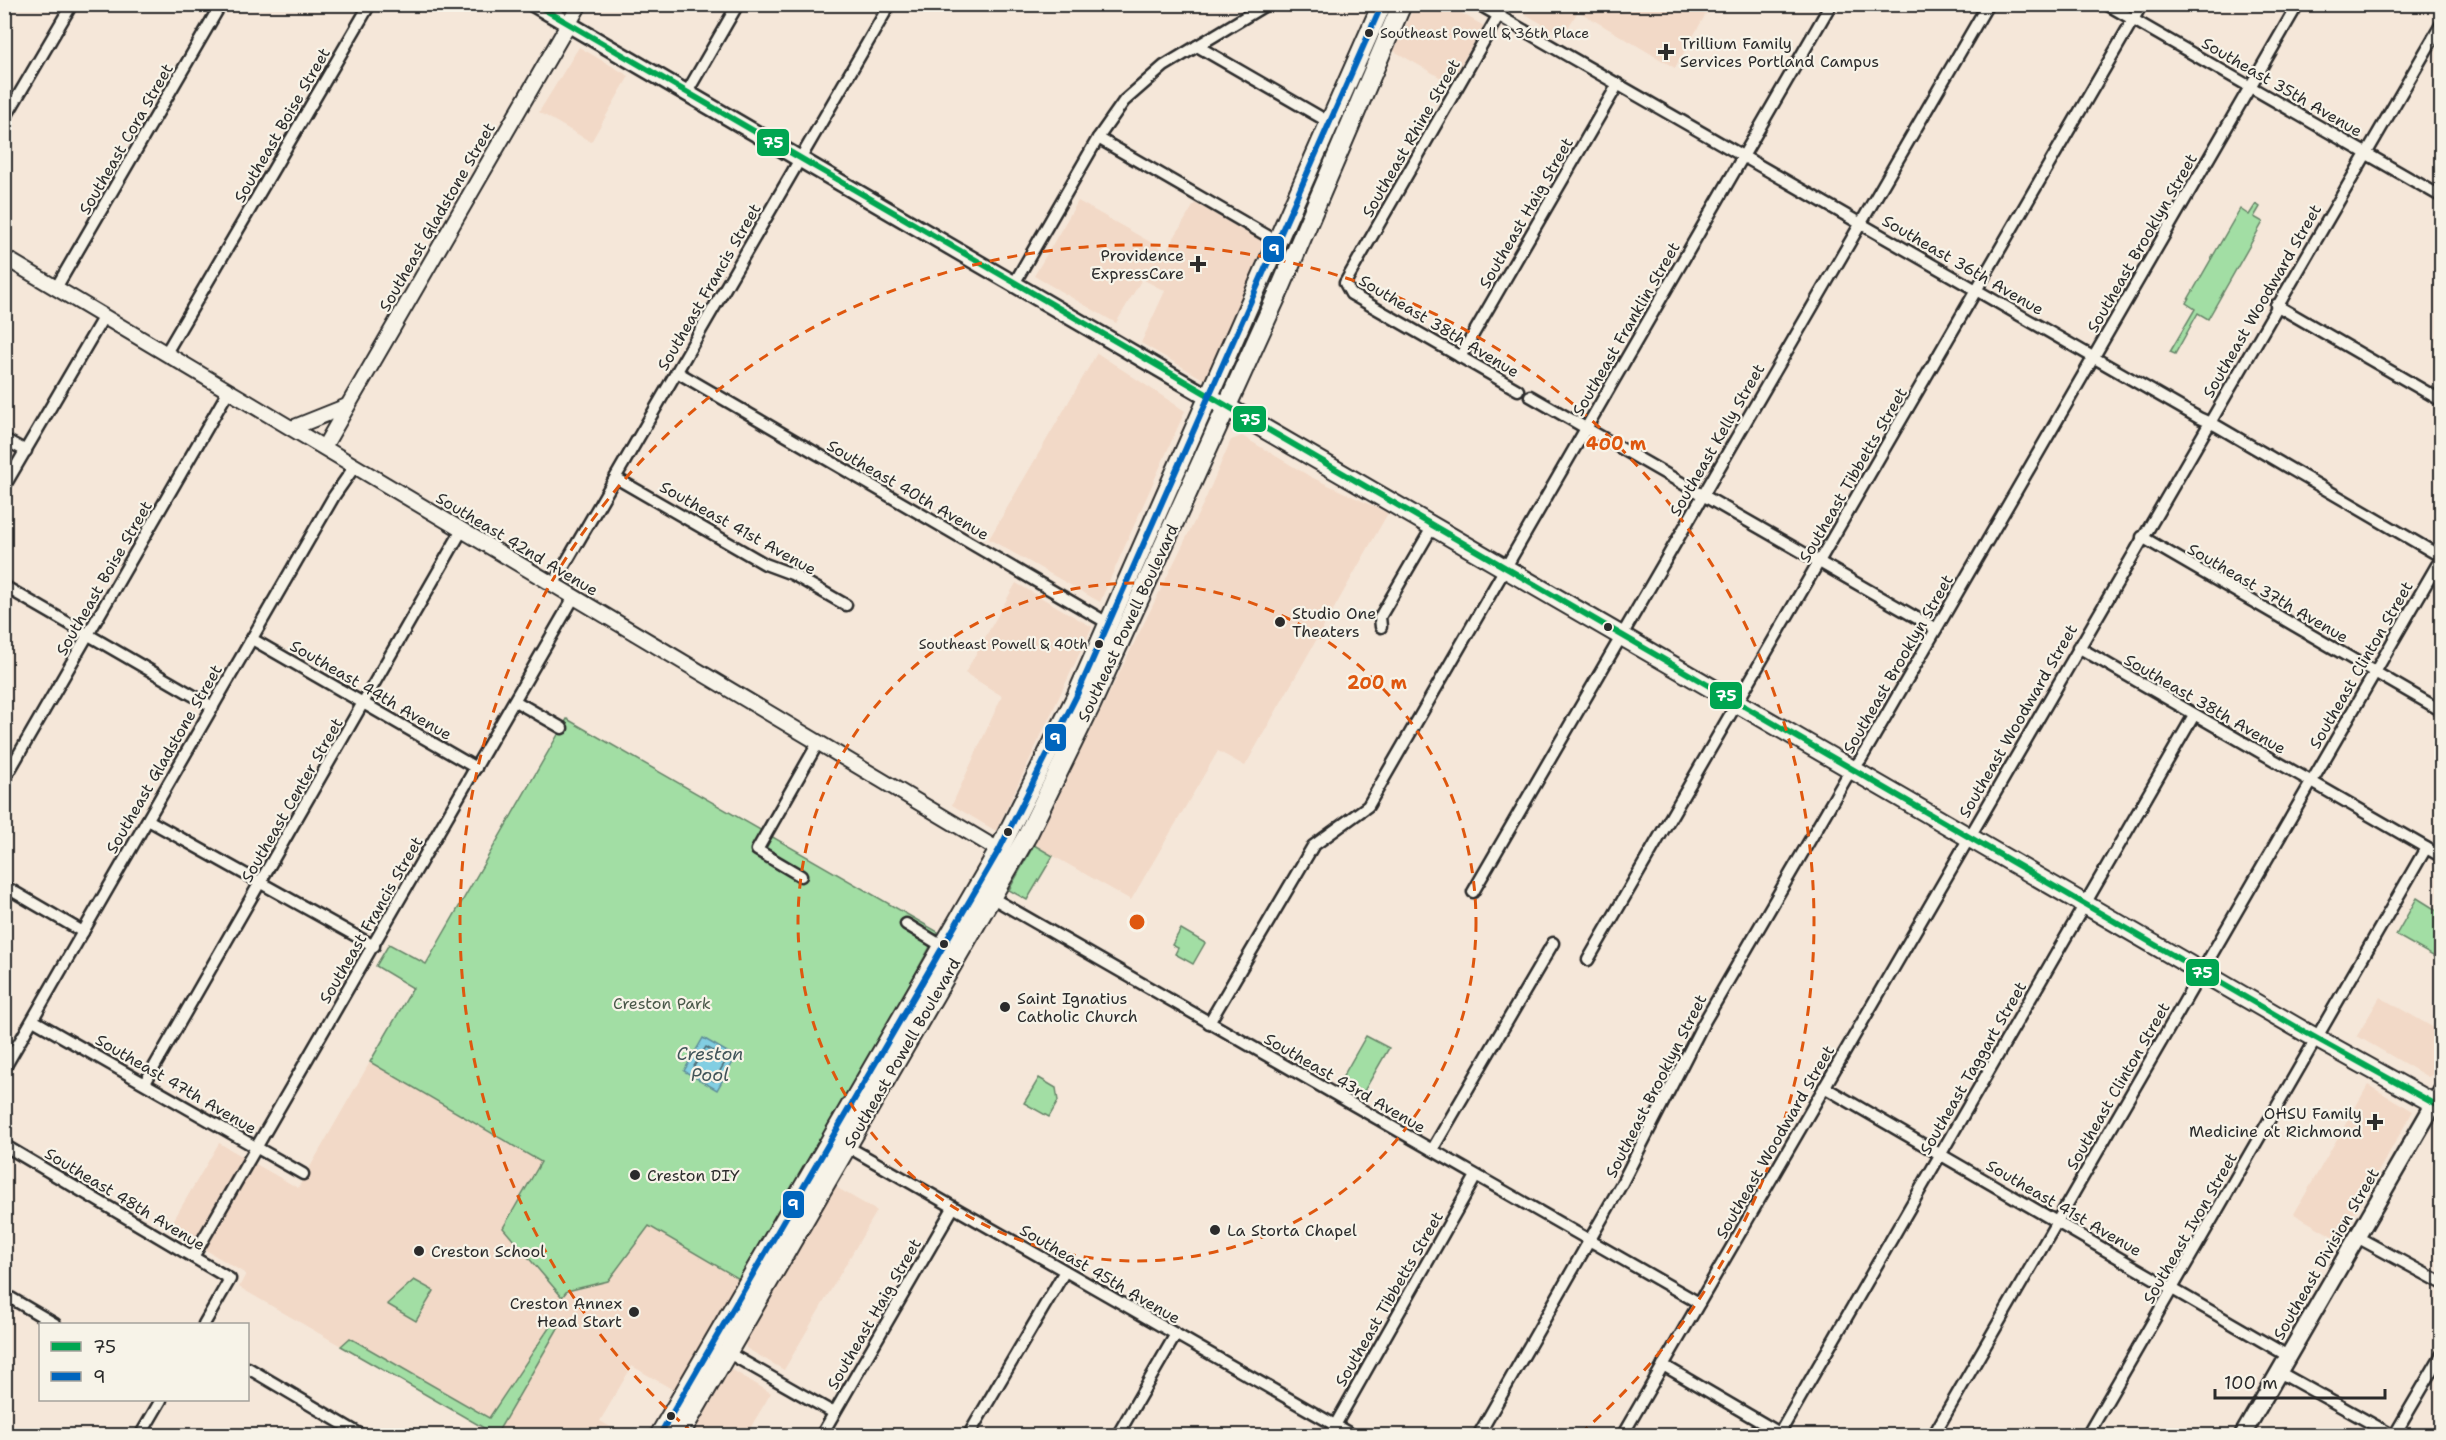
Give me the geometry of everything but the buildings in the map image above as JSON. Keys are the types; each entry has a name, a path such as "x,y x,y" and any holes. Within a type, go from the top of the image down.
{"main road":[{"path":"534,4 686,94 1015,282 1208,397 2317,1038 2439,1100"},
{"path":"1384,4 1394,22"},
{"name":"Southeast Powell Boulevard","path":"679,1436 720,1349 984,894 1125,632 1298,250 1338,127 1384,4"},
{"name":"Southeast Powell Boulevard","path":"1006,855 1278,242 1402,4"},
{"name":"Southeast Division Street","path":"2242,1436 2356,1237 2439,1100"},
{"name":"Southeast Powell Boulevard","path":"659,1436 720,1349"}],"street":[{"path":"4,120 72,4"},
{"name":"Southeast Cora Street","path":"56,288 221,4"},
{"name":"Southeast Boise Street","path":"166,353 370,4"},
{"name":"Southeast Gladstone Street","path":"324,447 580,4"},
{"path":"686,94 738,4"},
{"name":"Southeast Francis Street","path":"553,585 890,4"},
{"path":"1015,282 1098,138 1112,116 1134,90 1164,66 1267,4"},
{"name":"Southeast 36th Avenue","path":"1478,4 2093,357 2437,550"},
{"name":"Southeast Rhine Street","path":"1346,287 1346,279 1505,4"},
{"name":"Southeast Franklin Street","path":"1209,1023 1313,846 1368,806 1831,4"},
{"name":"Southeast Kelly Street","path":"1473,892 1988,4"},
{"name":"Southeast 35th Avenue","path":"2106,4 2442,197"},
{"name":"Southeast Tibbetts Street","path":"1588,960 2142,4"},
{"name":"Southeast Brooklyn Street","path":"1478,1436 1590,1241 1703,1024 1936,629 2298,4"},
{"name":"Southeast Woodward Street","path":"1622,1436 2208,422 2442,23"},
{"path":"2431,42 2442,48"},
{"path":"1197,46 1338,127"},
{"name":"Southeast Haig Street","path":"1460,357 1618,84"},
{"path":"1098,138 1278,242"},
{"name":"Southeast 42nd Avenue","path":"4,257 1006,855"},
{"name":"Southeast 38th Avenue","path":"1346,287 1351,294 1518,390"},
{"path":"2276,305 2442,401"},
{"path":"4,487 104,316"},
{"name":"Southeast 40th Avenue","path":"677,372 1125,632"},
{"name":"Southeast Boise Street","path":"4,780 229,390"},
{"name":"Southeast 38th Avenue","path":"1530,396 1936,629"},
{"path":"292,428 347,406"},
{"path":"4,439 26,451"},
{"name":"Southeast Gladstone Street","path":"4,1069 334,496 356,466"},
{"name":"Southeast 41st Avenue","path":"616,478 765,564 792,574 846,605"},
{"path":"1381,627 1380,617 1433,526"},
{"name":"Southeast Center Street","path":"145,1083 365,704 462,530"},
{"name":"Southeast 37th Avenue","path":"2142,537 2442,711"},
{"name":"Southeast Clinton Street","path":"1933,1436 2439,565 2432,559 2437,550"},
{"path":"4,586 213,707"},
{"name":"Southeast Francis Street","path":"193,1257 574,597"},
{"name":"Southeast 44th Avenue","path":"252,639 476,768"},
{"name":"Southeast 38th Avenue","path":"2078,648 2442,857"},
{"path":"515,701 562,728"},
{"name":"Southeast Taggart Street","path":"1780,1435 2194,715"},
{"path":"801,876 757,850 818,743"},
{"path":"148,820 374,946"},
{"name":"Southeast Ivon Street","path":"2087,1436 2426,848"},
{"path":"4,886 83,932"},
{"name":"Southeast 43rd Avenue","path":"984,894 1699,1303"},
{"path":"906,924 951,951"},
{"path":"1432,1150 1553,943"},
{"name":"Southeast 47th Avenue","path":"33,1020 303,1174"},
{"name":"Southeast 41st Avenue","path":"1824,1087 2288,1356"},
{"name":"Southeast 45th Avenue","path":"840,1142 1354,1436"},
{"name":"Southeast 48th Avenue","path":"4,1145 230,1279 205,1323"},
{"name":"Southeast Tibbetts Street","path":"1329,1436 1476,1176"},
{"name":"Southeast Haig Street","path":"821,1436 953,1208"},
{"path":"2356,1237 2442,1283"},
{"path":"968,1436 1065,1271"},
{"path":"4,1294 53,1323"},
{"path":"1117,1436 1176,1334"},
{"path":"720,1349 834,1413"},
{"path":"2279,1372 2394,1436 2442,1354"},
{"path":"1663,1365 1780,1435"},
{"path":"249,1369 363,1436"},
{"path":"140,1436 160,1401"},
{"path":"4,1431 13,1436"}],"shaded area":[{"name":"Trillium Family Services Portland Campus","path":"1517,4 1711,5 1675,68 1578,11 1563,36 1515,8"},
{"path":"1415,5 1447,5 1484,26 1450,83 1394,51"},
{"path":"579,47 629,76 591,142 539,112"},
{"path":"1078,201 1166,251 1195,203 1267,244 1205,380 1141,343 1165,291 1142,279 1116,323 1034,276"},
{"path":"1097,353 1185,411 1100,602 989,539"},
{"path":"1242,436 1311,477 1388,513 1245,766 1218,751 1131,900 1034,845 1205,500 1231,440"},
{"path":"1016,583 1092,627 996,831 952,805 1002,696 965,673"},
{"path":"2380,997 2441,1032 2441,1062 2435,1073 2428,1077 2357,1036"},
{"name":"Creston School","path":"370,1062 741,1280 677,1392 632,1366 600,1421 625,1435 496,1435 560,1324 553,1322 490,1418 351,1338 341,1346 239,1287 246,1274 169,1228 219,1143 298,1188"},
{"path":"2368,1085 2413,1111 2339,1240 2294,1214"},
{"path":"834,1186 877,1211 784,1370 746,1348 745,1343"},
{"path":"731,1369 771,1393 746,1435 692,1435"}],"green space":[{"path":"2256,204 2260,207 2254,217 2263,222 2208,319 2198,313 2175,354 2170,352 2195,309 2186,303 2240,209 2249,215"},
{"name":"Creston Park","path":"567,719 938,932 872,1053 741,1280 649,1226 608,1281 567,1291 562,1297 503,1228 541,1162 370,1062 413,988 376,966 389,944 426,964"},
{"path":"1034,845 1053,856 1027,900 1009,890"},
{"path":"2417,898 2441,913 2440,960 2396,935"},
{"path":"1181,929 1205,943 1193,964 1175,954 1178,948 1172,945"},
{"path":"1366,1036 1389,1048 1363,1093 1341,1080"},
{"path":"1039,1078 1056,1088 1058,1101 1049,1117 1024,1103"},
{"path":"414,1280 434,1291 416,1321 387,1304"},
{"path":"553,1322 561,1323 496,1435 341,1346 350,1338 489,1418"}],"water":[{"name":"Creston Pool","path":"703,1038 736,1057 717,1090 684,1071"}],"transit line":[{"name":"75","path":"535,4 2305,1032 2442,1108"},
{"name":"9","path":"659,1436 999,850 1076,697 1382,4"}],"place":[{"name":"Southeast Powell & 36th Place","path":"1369,33"},
{"name":"Trillium Family Services Portland Campus","path":"1666,52"},
{"name":"Providence ExpressCare","path":"1198,264"},
{"name":"Studio One Theaters","path":"1280,622"},
{"name":"Southeast Powell & 40th","path":"1099,644"},
{"name":"Saint Ignatius Catholic Church","path":"1005,1007"},
{"name":"OHSU Family Medicine at Richmond","path":"2375,1122"},
{"name":"Creston DIY","path":"635,1175"},
{"name":"La Storta Chapel","path":"1215,1230"},
{"name":"Creston School","path":"419,1251"},
{"name":"Creston Annex Head Start","path":"634,1312"}]}
